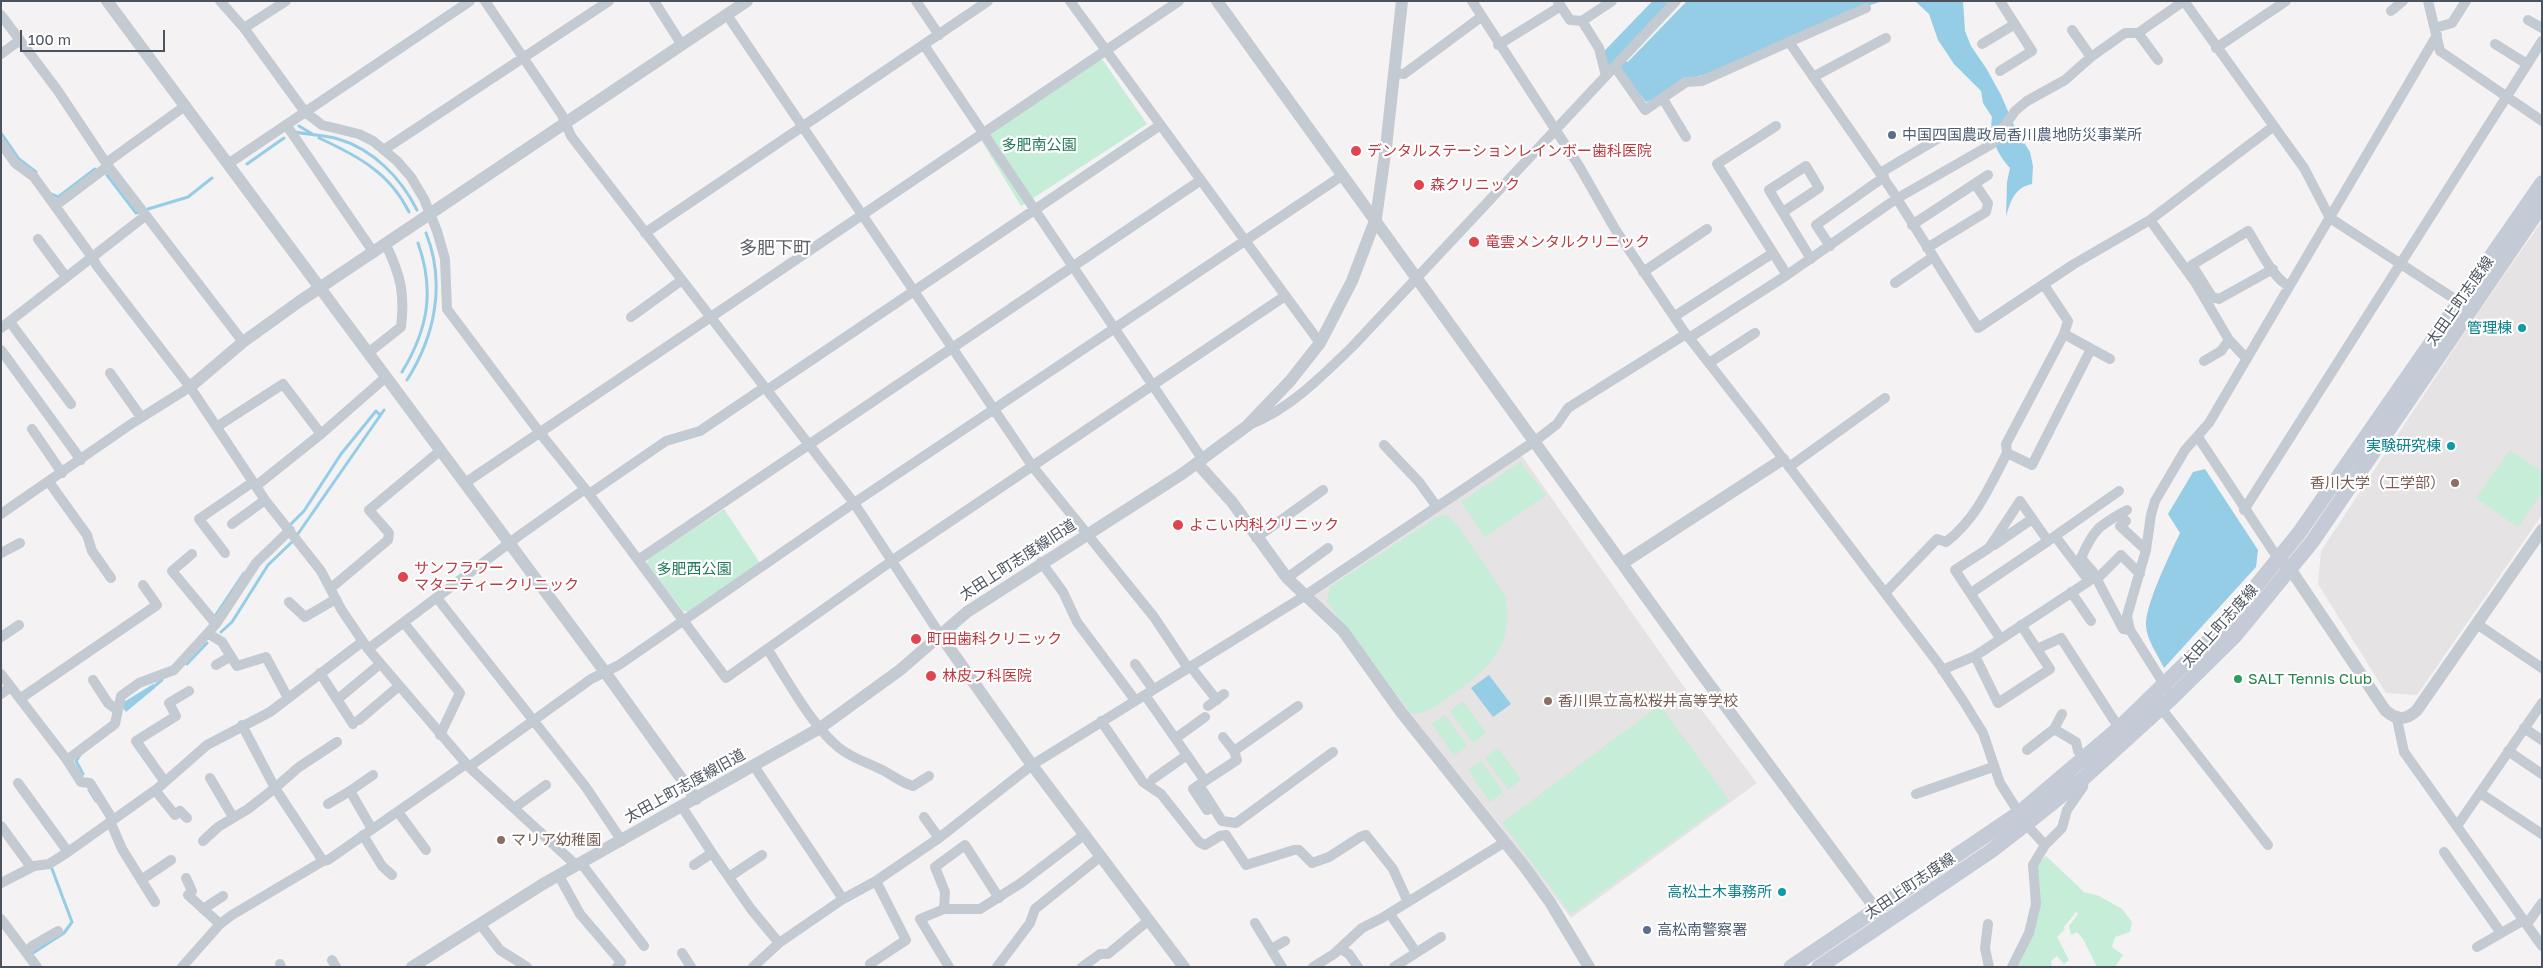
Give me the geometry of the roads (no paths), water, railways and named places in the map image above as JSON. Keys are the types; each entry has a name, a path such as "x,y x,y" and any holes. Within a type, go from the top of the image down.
{"main road":[{"name":"太田上町志度線","path":"1792,967 1876,909 2022,818 2088,768 2234,637 2291,570 2312,542 2542,183"},
{"name":"太田上町志度線","path":"2088,768 2119,728 2166,697 2279,560 2464,305 2542,205"},
{"name":"太田上町志度線","path":"1819,967 1991,851 2022,818"}],"street":[{"path":"107,1 605,672 696,799"},
{"path":"220,1 244,28 305,112 322,125 359,134 385,149 411,177 431,216 445,258 447,309 726,678 893,560 1153,387 1285,296"},
{"path":"244,28 286,1"},
{"path":"228,164 470,1"},
{"path":"484,1 524,59 571,136 854,503 941,636 1032,765 1184,967"},
{"path":"385,149 524,59 609,1"},
{"path":"654,1 682,45"},
{"path":"1,514 141,418 190,387 243,342 320,288 431,216 747,1"},
{"path":"916,1 938,35"},
{"path":"645,233 803,128 988,1"},
{"path":"1070,1 1159,126 1201,180 1320,343"},
{"path":"465,483 1179,1"},
{"path":"1217,1 1376,218 1416,278 1700,672 1886,923"},
{"name":"太田上町志度線旧道","path":"412,967 559,876 820,728 900,670 967,612 1041,562 1200,462 1247,426 1290,381 1320,343 1352,281 1376,218 1402,1"},
{"path":"1472,1 1498,45 1579,166 1615,229 1687,336 1786,463 1942,670 1983,733 2000,783 2022,818 2045,846"},
{"path":"1498,45 1559,4 1570,20 1582,21 1612,1"},
{"path":"1247,426 1274,415 1323,375 1676,1"},
{"path":"2000,1 2032,51 2000,71"},
{"path":"753,967 779,943 843,899 876,881 939,838 1032,765 1306,596 1535,441 1557,424 1568,408 1787,275 1896,199 1992,144 2016,111 2027,101 2064,80 2091,57 2125,33 2138,33 2184,1 2304,168 2330,218 2464,305"},
{"path":"2216,48 2286,1"},
{"path":"2391,11 2403,1"},
{"path":"2428,1 2440,51 2542,121"},
{"path":"2268,845 2166,697 2130,630 2127,616 2146,550 2150,515 2161,487 2185,450 2198,438 2209,423 2330,218 2436,31 2452,23 2466,1"},
{"path":"1616,65 1645,110 1663,100 1686,82 1702,81 1866,8"},
{"path":"1,15 58,91 107,165 243,342"},
{"path":"727,15 1033,467 1154,617 1189,667 1216,700"},
{"path":"1394,73 1404,74 1481,17"},
{"path":"2528,20 2542,28"},
{"path":"1582,21 1599,48 1606,76"},
{"path":"1982,44 2014,24"},
{"path":"2072,30 2091,57"},
{"path":"2138,33 2158,60"},
{"path":"1813,77 1886,38"},
{"path":"1,54 20,40"},
{"path":"2244,510 2542,41"},
{"path":"1789,42 1882,175 1978,328 2074,264 2150,220 2274,126"},
{"path":"2494,44 2527,64"},
{"path":"924,46 1153,387 1200,462 1232,502 1256,538 1287,578 1343,630 1401,712 1505,842 1550,902 1589,967"},
{"path":"1663,100 1686,137"},
{"path":"55,206 185,106"},
{"path":"287,126 374,253"},
{"path":"1,883 31,867 49,864 68,852 155,790 207,745 270,712 320,673 404,622 509,543 666,441 700,431 913,292 1159,126"},
{"path":"1776,126 1717,164 1787,275"},
{"path":"1830,246 1816,225 1882,175 1944,135"},
{"path":"1,144 15,163 34,177 97,266 190,387 218,426 265,500 294,535 331,588 365,645 380,664 468,766 579,865 644,946"},
{"path":"1783,212 1819,188 1806,166 1770,190 1783,212 1811,259"},
{"path":"182,967 220,924 323,861 328,860 367,832 468,766 591,679 619,665 854,503 1344,175"},
{"path":"1912,224 1988,175"},
{"path":"638,560 809,444 953,350 1201,180"},
{"path":"1895,283 1930,252 1986,212 1988,203 1975,184"},
{"path":"71,404 4,326 146,216"},
{"path":"2150,220 2195,282 2229,340 2246,358"},
{"path":"1643,272 1707,229"},
{"path":"2272,269 2219,299 2212,296 2192,265 2248,231 2281,282 2289,286"},
{"path":"38,239 66,277"},
{"path":"368,353 401,327 404,301 402,286 386,245"},
{"path":"1674,316 1773,253"},
{"path":"631,318 682,280"},
{"path":"1885,593 1937,539 1946,542 1964,526 1975,513 2007,453 2006,444 2064,334 2068,321 2044,285"},
{"path":"1709,363 1755,333"},
{"path":"2064,334 2110,359"},
{"path":"2204,361 2221,351 2229,340"},
{"path":"2007,453 2032,465 2092,348"},
{"path":"1,350 81,460"},
{"path":"110,373 141,418"},
{"path":"225,553 199,519 254,484 321,434 386,377"},
{"path":"218,426 283,384 321,434"},
{"path":"1623,563 1786,463 1885,398"},
{"path":"32,429 62,473"},
{"path":"2198,438 2244,510 2279,560 2291,570 2385,710 2397,718 2411,716 2417,710 2542,530"},
{"path":"1384,445 1419,482 1437,508"},
{"path":"331,588 388,540 389,533 369,510 441,450"},
{"path":"49,482 87,535 92,551 111,578"},
{"path":"1256,538 1323,490"},
{"path":"1971,593 2052,539 2118,491"},
{"path":"232,524 265,500"},
{"path":"1942,670 1976,656 2000,638 2089,581 2032,518 2020,501 1989,548"},
{"path":"2095,508 2105,522"},
{"path":"2130,630 2123,629 2093,572 2081,558 2088,542 2105,522 2123,513 2126,521 2120,526 2146,550"},
{"path":"2000,638 1955,570 2032,518"},
{"path":"67,760 115,724 121,696 139,683 174,670 216,624 256,563 294,535"},
{"path":"1,554 20,544"},
{"path":"1287,578 1328,548"},
{"path":"2100,576 2117,552 2140,574"},
{"path":"192,554 172,571 216,624"},
{"path":"1041,562 1063,592 1078,622 1135,700"},
{"path":"20,698 157,605 143,586"},
{"path":"2071,592 2091,621"},
{"path":"437,598 585,786 622,841"},
{"path":"289,602 305,617 336,599"},
{"path":"404,622 460,693 440,735"},
{"path":"2477,624 2542,668"},
{"path":"1,637 19,625"},
{"path":"1976,656 1998,703 2050,669 2021,625"},
{"path":"208,634 222,642 237,666 266,658 288,698"},
{"path":"2037,649 2061,638 2119,728"},
{"path":"768,650 820,728 837,747 852,757 886,772 902,783 913,786 929,776"},
{"path":"216,665 231,656"},
{"path":"338,699 380,664"},
{"path":"1135,664 1222,821 1236,823 1333,752"},
{"path":"320,673 356,722 399,686"},
{"path":"1,674 67,760 81,782 90,783 111,820 122,849 155,902"},
{"path":"93,680 108,703 117,710"},
{"path":"1,694 11,687"},
{"path":"165,782 136,741 176,716 169,703 188,691"},
{"path":"2457,826 2542,703"},
{"path":"1234,751 1298,706"},
{"path":"2027,750 2054,729 2062,714"},
{"path":"1176,738 1205,716"},
{"path":"2397,718 2404,752 2542,946"},
{"path":"1101,721 1143,782 1161,794 1199,842 1205,845 1220,836 1226,835 1246,865 1294,850 1299,850 1312,863 1329,857 1366,835 1393,870 1408,902"},
{"path":"242,725 275,788 323,861"},
{"path":"2524,728 2542,740"},
{"path":"2012,967 2029,933 2036,904 2033,865 2045,846 2062,828 2066,810 2083,787 2088,768 2078,751 2076,742 2054,729"},
{"path":"1207,810 1193,789 1237,760 1234,751 1224,737"},
{"path":"203,841 233,817 248,809 299,767 337,742"},
{"path":"2508,751 2542,774"},
{"path":"1153,779 1187,755"},
{"path":"754,766 843,899"},
{"path":"1916,794 1993,767"},
{"path":"328,804 373,775"},
{"path":"210,778 233,817"},
{"path":"18,783 68,852"},
{"path":"514,808 546,785"},
{"path":"155,790 175,815 180,810 187,818"},
{"path":"350,791 382,866 392,875"},
{"path":"2480,793 2542,834"},
{"path":"682,807 751,909 779,943"},
{"path":"398,812 426,850"},
{"path":"924,817 939,838"},
{"path":"1,826 31,867"},
{"path":"949,967 920,919 944,908 980,910 1085,834"},
{"path":"1313,967 1341,949 1362,928 1390,914 1505,842"},
{"path":"944,908 945,892 935,867 965,845 999,898"},
{"path":"2444,852 2501,934"},
{"path":"694,866 712,853"},
{"path":"729,878 762,855"},
{"path":"997,967 1030,923 1035,909 1101,856"},
{"path":"141,880 171,860"},
{"path":"559,876 580,914 621,962 617,967"},
{"path":"186,878 192,890 188,895 220,924"},
{"path":"870,964 906,940 876,881"},
{"path":"203,909 223,896"},
{"path":"2477,947 2526,922 2542,903"},
{"path":"1390,914 1416,952"},
{"path":"1,919 28,952 37,967"},
{"path":"1082,967 1100,954 1108,954 1149,920"},
{"path":"1255,923 1282,967"},
{"path":"480,924 500,950 527,967"},
{"path":"1988,924 1985,948 1989,967"},
{"path":"28,952 32,946 58,931"},
{"path":"1394,967 1441,937"},
{"path":"1271,949 1285,941"},
{"path":"1341,949 1349,954 1358,967"},
{"path":"682,953 691,967"}],"water":[{"path":"1687,1 1883,1 1861,8 1704,75 1682,80 1657,98 1646,102 1620,70"},
{"path":"1915,1 1963,1 1965,31 1971,46 1986,68 2001,95 2016,130 2030,152 2033,166 2032,184 2021,188 2017,192 2006,217 2007,182 2010,168 2001,157 1995,144 1991,124 1992,117 1983,103 1981,91 1954,64 1938,40 1929,14"},
{"path":"2205,469 2258,550 2256,567 2164,668 2148,636 2146,625 2150,605 2159,579 2180,533 2168,514 2193,472"},
{"path":"1489,675 1511,704 1493,717 1471,688"},
{"path":"153,684 155,688 126,712 123,708 124,702"}],"waterway":[{"path":"1623,70 1610,58 1665,1"},
{"path":"299,126 314,135"},
{"path":"296,132 338,139 374,157 385,166 403,187 417,210"},
{"path":"1,133 19,159 36,172"},
{"path":"247,164 284,138"},
{"path":"319,138 360,159 382,176 401,198 409,212"},
{"path":"51,194 58,197 95,169"},
{"path":"107,175 136,213 139,212"},
{"path":"148,209 188,197 212,178"},
{"path":"407,380 425,346 434,309 435,271 426,233"},
{"path":"402,372 418,340 426,309 426,277 418,243"},
{"path":"221,632 232,622 268,565 293,541 384,410"},
{"path":"291,524 304,511 341,454 376,411 380,415"},
{"path":"215,616 244,573"},
{"path":"187,664 207,643"},
{"path":"152,688 162,680"},
{"path":"80,755 76,761 83,774"},
{"path":"89,790 96,801"},
{"path":"33,953 64,933 72,922 52,869"}],"place":[{"name":"中国四国農政局香川農地防災事業所","path":"1892,135"},
{"name":"デンタルステーションレインボー歯科医院","path":"1356,151"},
{"name":"森クリニック","path":"1419,185"},
{"name":"竜雲メンタルクリニック","path":"1474,242"},
{"name":"管理棟","path":"2522,328"},
{"name":"実験研究棟","path":"2451,446"},
{"name":"香川大学（工学部）","path":"2455,483"},
{"name":"よこい内科クリニック","path":"1178,525"},
{"name":"サンフラワー マタニティークリニック","path":"403,577"},
{"name":"町田歯科クリニック","path":"916,639"},
{"name":"林皮フ科医院","path":"931,676"},
{"name":"SALT Tennis Club","path":"2238,679"},
{"name":"香川県立高松桜井高等学校","path":"1548,701"},
{"name":"マリア幼稚園","path":"501,840"},
{"name":"高松土木事務所","path":"1782,892"},
{"name":"高松南警察署","path":"1647,930"}],"district":[{"name":"多肥下町","path":"775,248"}],"park label":[{"name":"多肥南公園","path":"1039,145"},
{"name":"多肥西公園","path":"694,569"}]}
